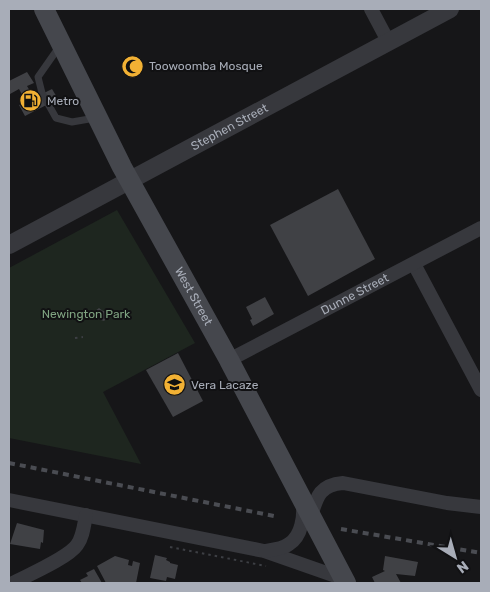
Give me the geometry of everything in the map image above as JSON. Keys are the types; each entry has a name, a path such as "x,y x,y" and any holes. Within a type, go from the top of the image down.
{"main road":[{"name":"West Street","path":"44,9 129,180 229,360 345,581"}],"street":[{"path":"371,9 388,42"},
{"name":"Stephen Street","path":"9,245 450,9"},
{"name":"Dunne Street","path":"229,360 481,228"},
{"path":"414,264 481,390"},
{"path":"264,551 289,544 299,531 307,508 326,487 334,484 343,483 481,507"},
{"path":"9,500 264,551 345,581"},
{"path":"13,583 63,556 77,546 86,515"}],"lane":[{"path":"61,44 38,77 42,94 56,118 72,122 98,117"}],"path":[{"path":"75,338 83,337"},
{"path":"169,546 273,568"}],"green space":[{"name":"Newington Park","path":"117,210 195,343 103,392 141,464 9,438 9,268"}],"building":[{"path":"27,72 34,83 27,86 34,98 52,89 58,99 25,116 19,105 26,102 19,89 10,94 9,81"},
{"path":"338,189 375,259 308,296 270,225"},
{"path":"265,297 274,314 253,326 246,307"},
{"path":"99,308 108,314 104,321 101,320 95,311"},
{"name":"Vera Lacaze","path":"178,353 203,401 173,417 146,370"},
{"path":"17,523 44,530 43,543 41,542 40,549 10,544"},
{"path":"155,555 167,558 166,560 170,563 178,565 175,579 167,577 166,581 150,578"},
{"path":"115,556 129,560 128,565 132,566 133,561 140,563 136,583 106,583 97,566"},
{"path":"385,556 418,562 415,576 396,574 401,583 375,583 372,577 385,571 383,570"},
{"path":"94,569 102,583 82,583 80,580 88,576 86,573"}],"railway":[{"path":"9,463 274,516"},
{"path":"341,529 481,553"}],"place":[{"name":"Toowoomba Mosque","path":"133,66"},
{"name":"Metro","path":"31,101"},
{"name":"Vera Lacaze","path":"175,385"}]}
